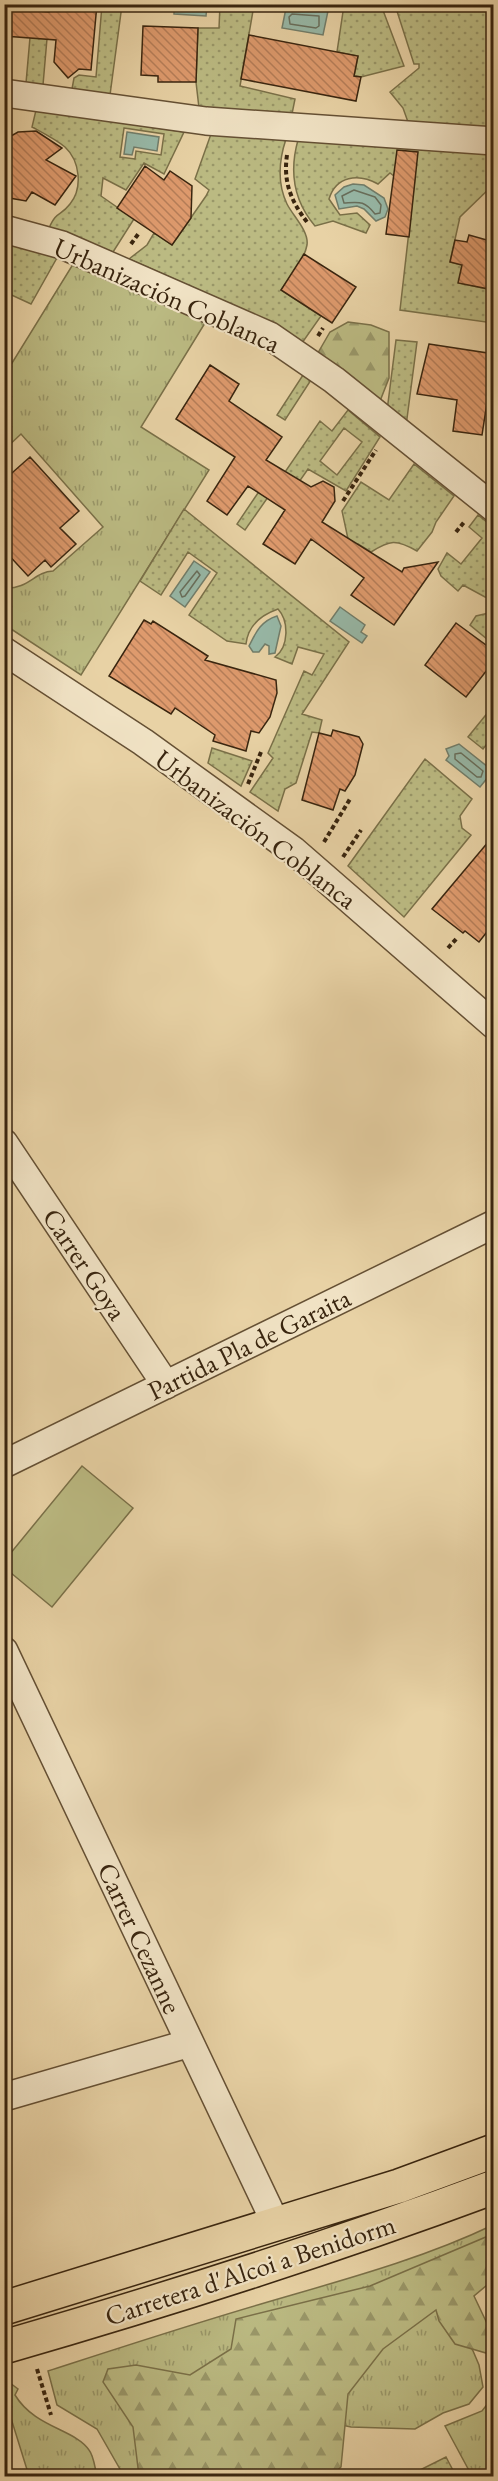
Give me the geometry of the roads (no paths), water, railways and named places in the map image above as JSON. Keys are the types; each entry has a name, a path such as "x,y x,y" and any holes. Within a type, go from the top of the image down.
{"main road":[{"name":"Carretera d'Alcoi a Benidorm","path":"4,2308 399,2186 494,2151"},
{"name":"Carretera d'Alcoi a Benidorm","path":"16,2344 176,2297 369,2234 494,2187"}],"street":[{"path":"4,93 192,120 494,141"},
{"name":"Urbanización Coblanca","path":"4,229 62,245 270,336 334,380 494,508"},
{"name":"Urbanización Coblanca","path":"4,651 151,747 309,864 494,1025"},
{"name":"Carrer Goya","path":"4,1143 166,1385"},
{"name":"Partida Pla de Garaita","path":"4,1464 494,1224"},
{"name":"Carrer Cezanne","path":"4,1651 276,2224"},
{"path":"4,2097 190,2043"}],"water":[{"path":"174,5 207,5 206,16 174,14"},
{"path":"286,8 328,11 323,35 282,28"},
{"path":"127,132 159,137 157,151 134,147 132,155 124,154"},
{"path":"353,184 364,185 384,198 388,209 385,217 376,221 364,209 357,206 339,209 335,195 344,187"},
{"path":"194,561 210,572 185,607 170,596"},
{"path":"340,607 365,625 361,632 367,636 362,643 330,621"},
{"path":"277,616 281,626 275,653 269,654 269,646 265,644 259,652 253,652 249,646 257,632 263,624"},
{"path":"459,744 493,771 480,787 446,760 449,756 446,749"}]}
